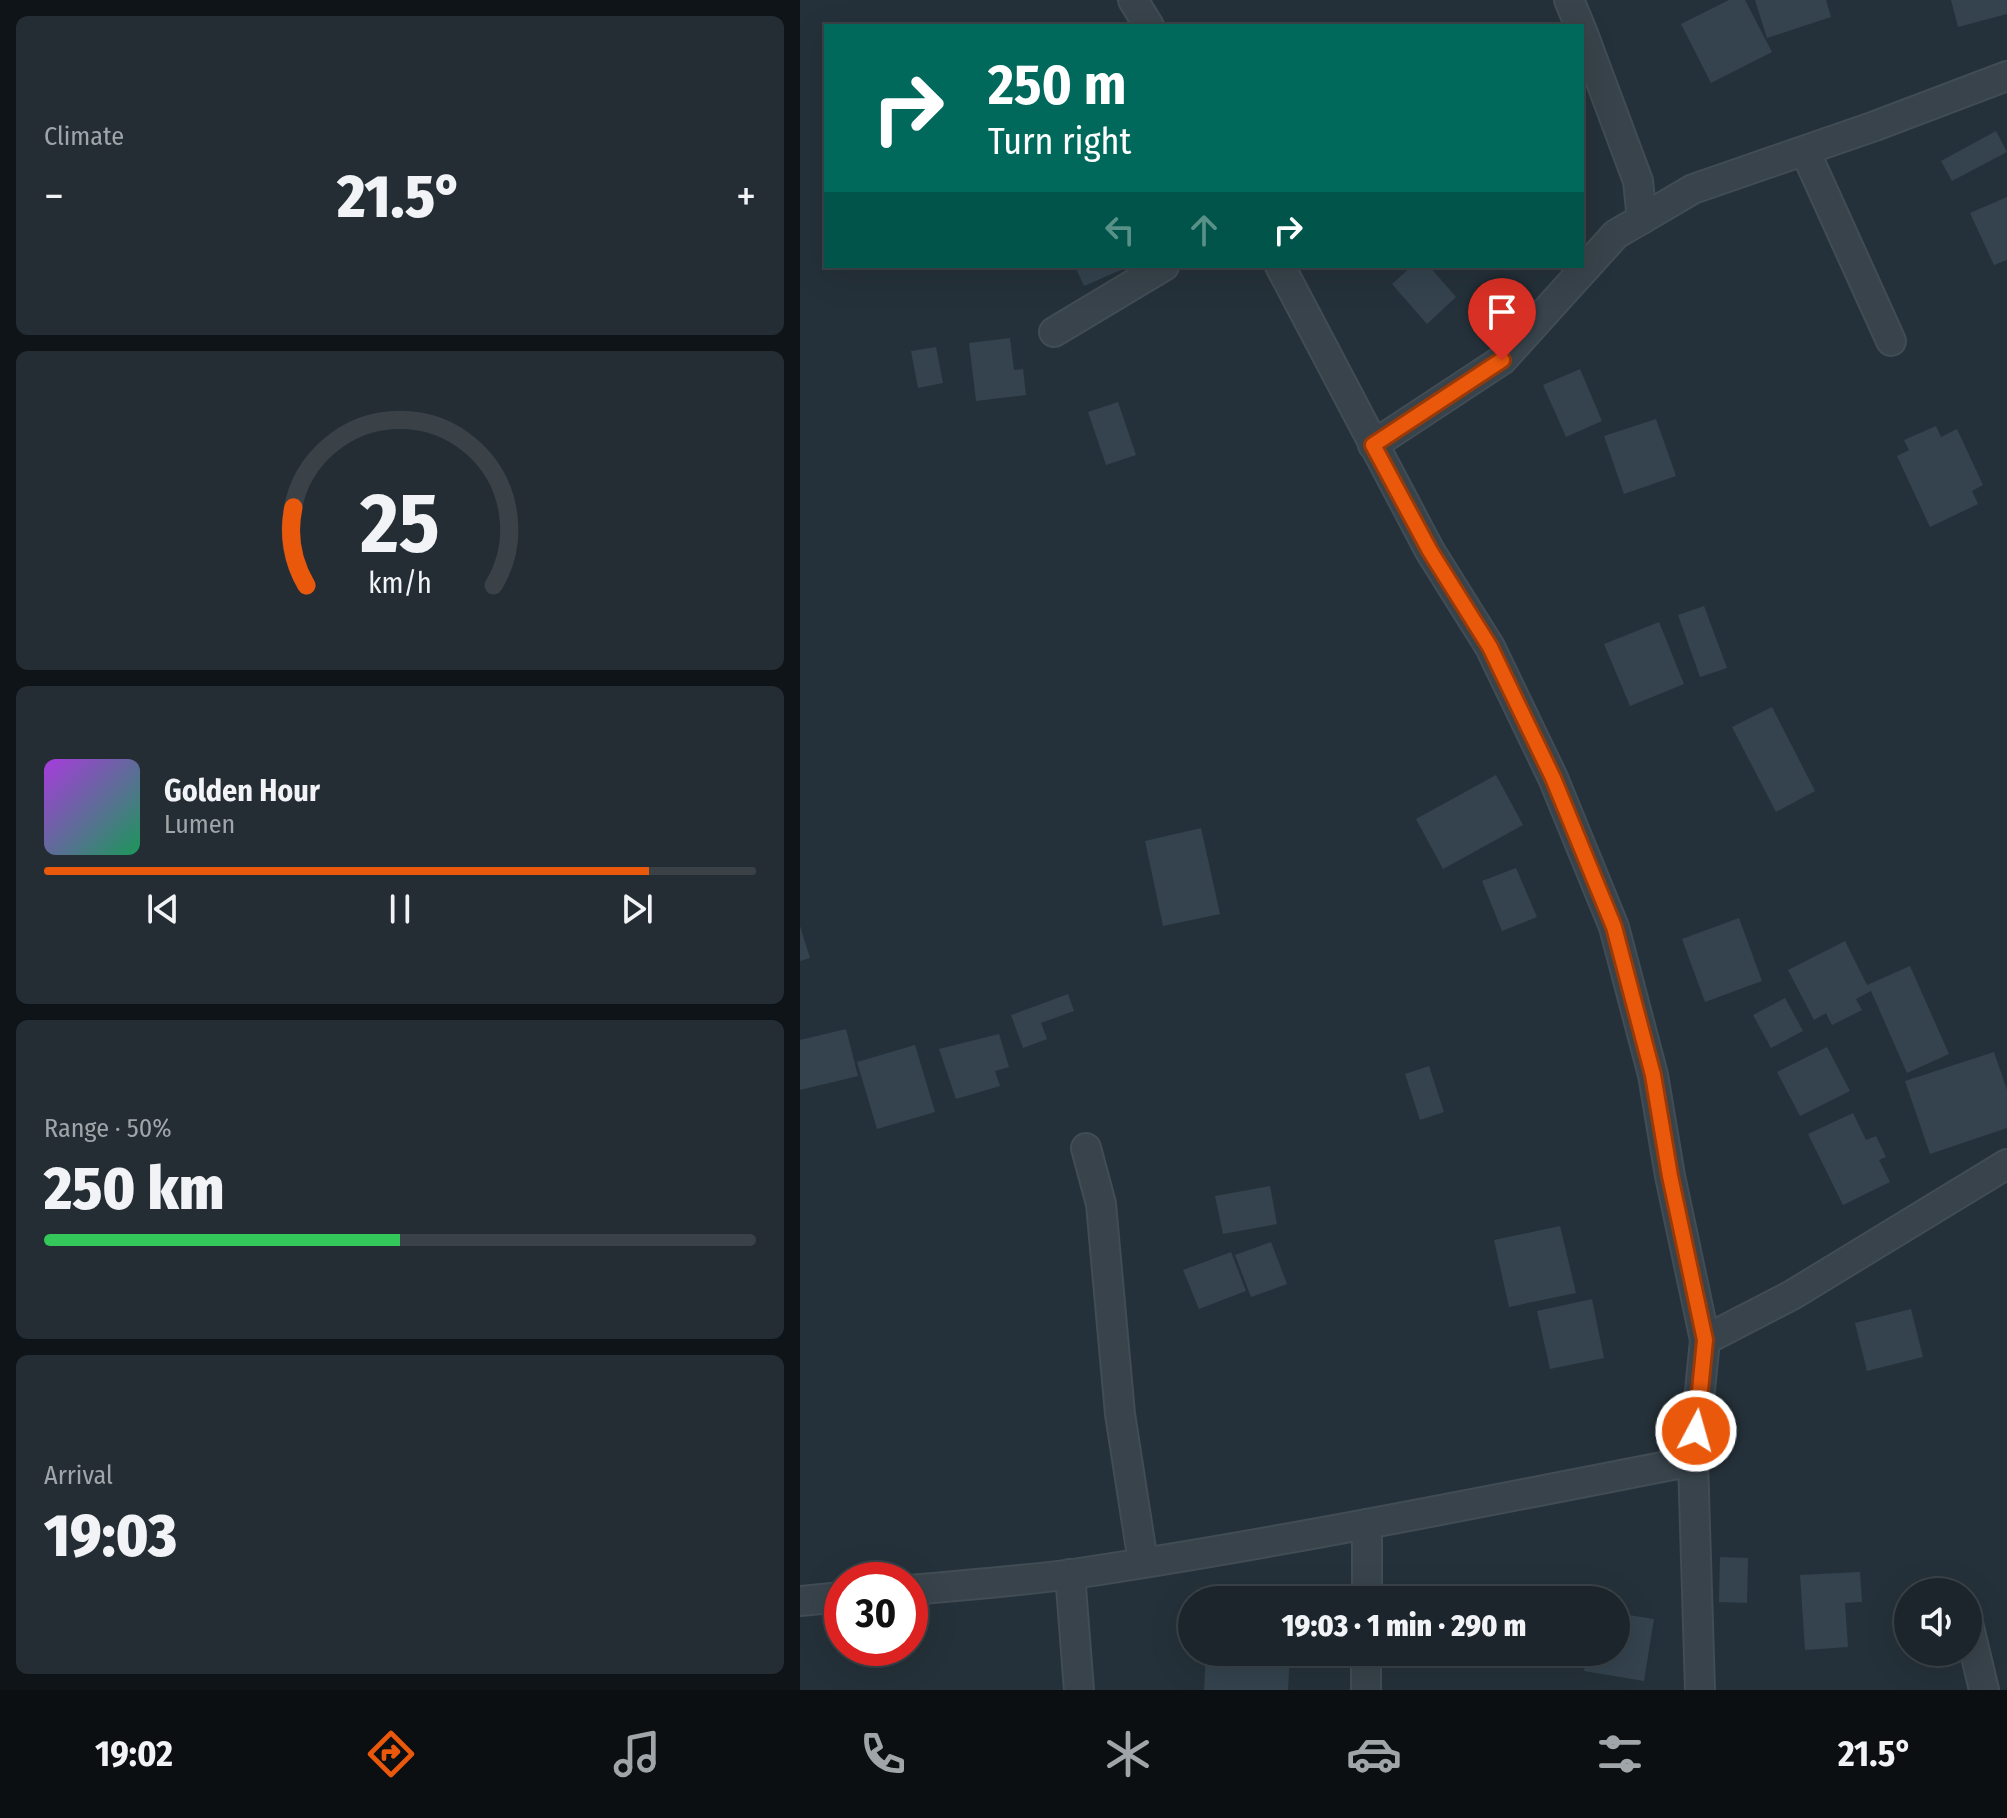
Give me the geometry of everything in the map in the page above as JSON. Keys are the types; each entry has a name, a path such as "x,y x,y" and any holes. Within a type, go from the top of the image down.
{"street":[{"path":"1133,0 1148,24"},
{"path":"1569,0 1579,24"},
{"path":"1584,37 1638,181 1642,219"},
{"path":"1373,445 1502,360 1616,234 1693,189 2007,76"},
{"path":"1805,151 1891,341"},
{"path":"1054,332 1161,268"},
{"path":"1281,268 1430,551 1490,647 1553,778 1614,927 1653,1075 1670,1176 1705,1340 1693,1461 1700,1690"},
{"path":"1086,1148 1101,1204 1120,1414 1143,1562"},
{"path":"1705,1340 1792,1295 2007,1164"},
{"path":"928,1588 1070,1574 1143,1562 1367,1524 1693,1461"},
{"path":"1367,1524 1367,1586"},
{"path":"1070,1574 1079,1690"},
{"path":"800,1601 824,1599"},
{"path":"1366,1666 1366,1690"},
{"path":"1978,1666 1984,1690"}],"building":[{"path":"1729,0 1745,0 1772,52 1711,83 1681,24"},
{"path":"1755,0 1826,0 1831,17 1767,38"},
{"path":"1951,0 2007,0 2007,14 1958,27"},
{"path":"1996,131 2007,152 1952,181 1941,161"},
{"path":"2007,197 2007,260 1994,265 1970,213"},
{"path":"1076,268 1125,268 1084,286"},
{"path":"1410,268 1431,268 1456,297 1427,324 1392,284"},
{"path":"1010,338 1014,370 1023,369 1026,395 976,401 969,343"},
{"path":"936,347 943,383 918,388 911,351"},
{"path":"1580,369 1602,421 1566,437 1543,385"},
{"path":"1118,402 1136,455 1106,465 1088,412"},
{"path":"1656,419 1676,476 1624,494 1604,436"},
{"path":"1936,426 1941,437 1957,429 1983,485 1972,491 1978,504 1930,527 1897,456 1909,450 1904,440"},
{"path":"1704,606 1727,668 1700,677 1678,615"},
{"path":"1659,622 1684,684 1630,706 1604,644"},
{"path":"1772,707 1815,791 1776,812 1732,727"},
{"path":"1496,775 1523,825 1443,869 1416,819"},
{"path":"1201,828 1220,914 1163,926 1145,841"},
{"path":"1516,868 1537,917 1502,931 1482,881"},
{"path":"1739,918 1762,981 1705,1002 1682,939"},
{"path":"800,926 810,958 800,961"},
{"path":"1845,941 1867,985 1910,966 1949,1054 1907,1073 1871,991 1856,999 1862,1010 1832,1025 1826,1013 1814,1020 1788,970"},
{"path":"1068,994 1074,1011 1041,1023 1047,1039 1023,1048 1011,1015"},
{"path":"1785,998 1803,1031 1771,1048 1753,1015"},
{"path":"846,1029 858,1076 800,1090 800,1040"},
{"path":"999,1034 1009,1067 995,1071 1000,1086 956,1099 939,1049"},
{"path":"915,1045 935,1112 877,1129 857,1062"},
{"path":"1827,1047 1850,1091 1800,1116 1777,1072"},
{"path":"1994,1052 2007,1090 2007,1128 1930,1154 1905,1081"},
{"path":"1429,1066 1444,1112 1420,1120 1405,1074"},
{"path":"1853,1113 1866,1140 1876,1136 1886,1157 1879,1160 1890,1182 1843,1205 1808,1134"},
{"path":"1270,1186 1277,1224 1223,1234 1215,1196"},
{"path":"1560,1226 1576,1293 1509,1307 1494,1240"},
{"path":"1271,1242 1287,1284 1251,1297 1235,1255"},
{"path":"1231,1252 1246,1291 1199,1309 1183,1270"},
{"path":"1592,1299 1604,1358 1550,1369 1537,1311"},
{"path":"1911,1309 1923,1357 1867,1371 1855,1323"},
{"path":"1720,1557 1748,1558 1747,1603 1719,1602"},
{"path":"1860,1572 1862,1602 1845,1603 1848,1647 1805,1650 1800,1575"},
{"path":"1630,1615 1654,1619 1644,1681 1584,1671 1585,1666 1630,1666"},
{"path":"1205,1666 1289,1666 1288,1690 1204,1690"}],"route":[{"path":"1502,360 1373,445 1430,551 1490,647 1553,778 1614,927 1653,1075 1670,1176 1705,1340 1696,1431"}]}
